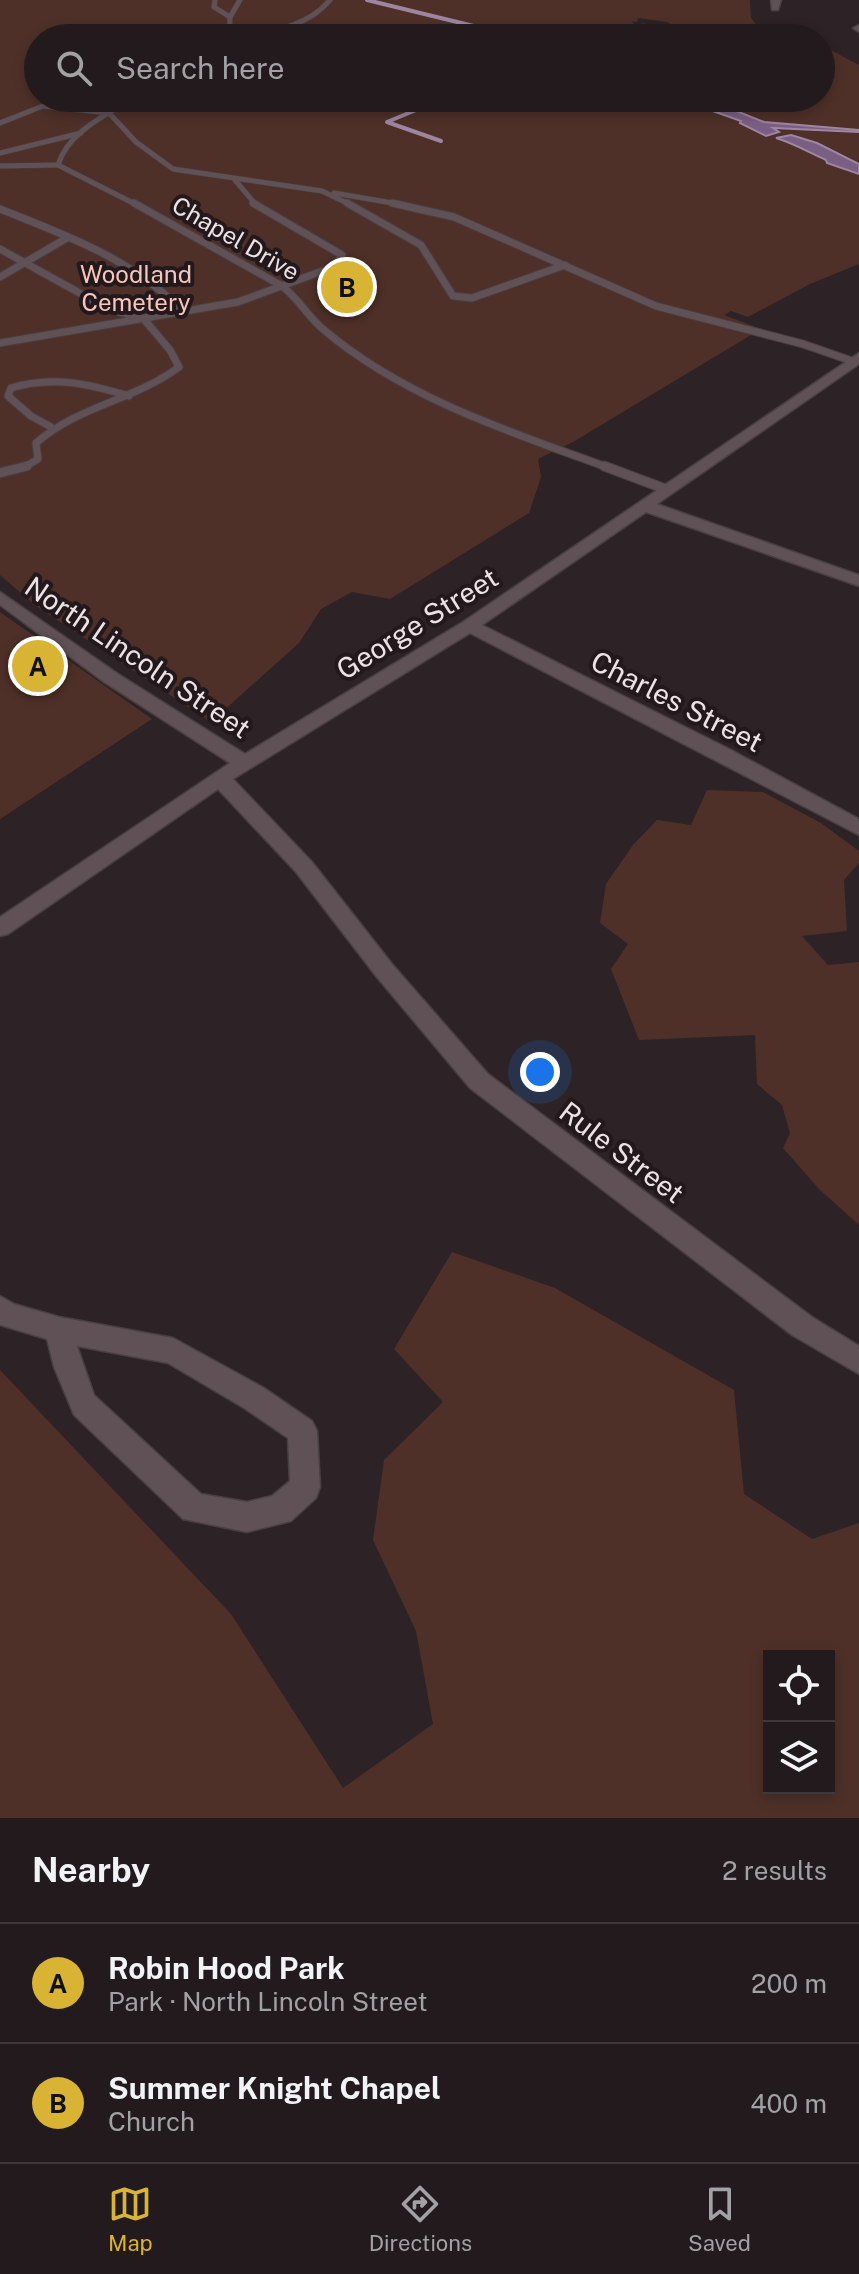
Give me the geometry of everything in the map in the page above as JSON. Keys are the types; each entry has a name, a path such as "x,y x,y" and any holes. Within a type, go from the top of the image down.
{"street":[{"name":"George Street","path":"0,928 220,778 469,626 853,364"},
{"path":"646,506 859,581"},
{"name":"North Lincoln Street","path":"0,597 111,678 245,763"},
{"name":"Charles Street","path":"469,626 724,755 859,828"},
{"name":"Rule Street","path":"220,778 304,867 384,970 479,1081 802,1326 859,1361"},
{"path":"0,1309 5,1314 59,1330 173,1351 254,1398 302,1431 305,1487 280,1510 247,1517 194,1508 84,1405 68,1367 59,1330"}],"lane":[{"path":"215,0 214,7 230,17"},
{"path":"230,24 230,17 240,0"},
{"path":"296,24 319,13 330,0"},
{"path":"0,123 28,112"},
{"path":"100,112 109,113 136,142 173,169 428,209 488,230 656,306 803,344 853,364"},
{"path":"0,166 58,165 61,153 109,113"},
{"path":"0,153 82,133"},
{"name":"Chapel Drive","path":"58,165 116,193 282,286 297,297 322,329 395,378 467,416 668,490"},
{"path":"0,343 238,302 336,266 342,255 329,243 251,202 235,180"},
{"path":"322,191 376,217 421,245 453,296 472,298 565,265"},
{"path":"0,209 67,238 158,285 182,311"},
{"path":"0,277 67,238"},
{"path":"0,249 94,301 119,312 142,317 170,350 179,367 167,378 130,396 51,427 36,443 38,459 25,468 0,473"},
{"path":"51,427 16,404 8,396 11,388 43,379 61,380 97,385 130,396"}],"green space":[{"name":"Woodland Cemetery","path":"0,0 750,0 751,18 756,24 670,24 638,18 637,22 631,21 635,24 24,24 24,112 835,112 835,52 859,65 859,264 810,284 748,317 731,311 724,315 761,329 573,442 538,459 541,477 529,513 390,599 352,592 321,609 299,643 211,722 36,606 0,575"},
{"path":"0,612 152,719 0,819"},
{"path":"707,790 763,792 821,823 859,851 859,863 844,880 847,931 802,936 828,965 859,962 859,1225 819,1189 783,1148 790,1133 782,1105 757,1084 755,1035 639,1040 611,969 628,944 600,923 606,884 633,845 657,820 691,825"},
{"path":"452,1252 555,1288 734,1390 744,1494 812,1539 859,1523 859,1818 0,1818 0,1370 231,1614 343,1788 433,1724 416,1631 373,1540 384,1460 443,1402 394,1349"}],"shaded area":[{"path":"716,112 739,112 764,122 859,132 773,128 779,132 766,136 741,121"},
{"path":"791,135 817,143 859,164 859,174 827,163 776,138"}],"waterway":[{"path":"367,0 466,24"},
{"path":"411,112 387,122 441,141"}],"place":[{"name":"Summer Knight Chapel","path":"347,287"},
{"name":"Robin Hood Park","path":"38,666"}]}
